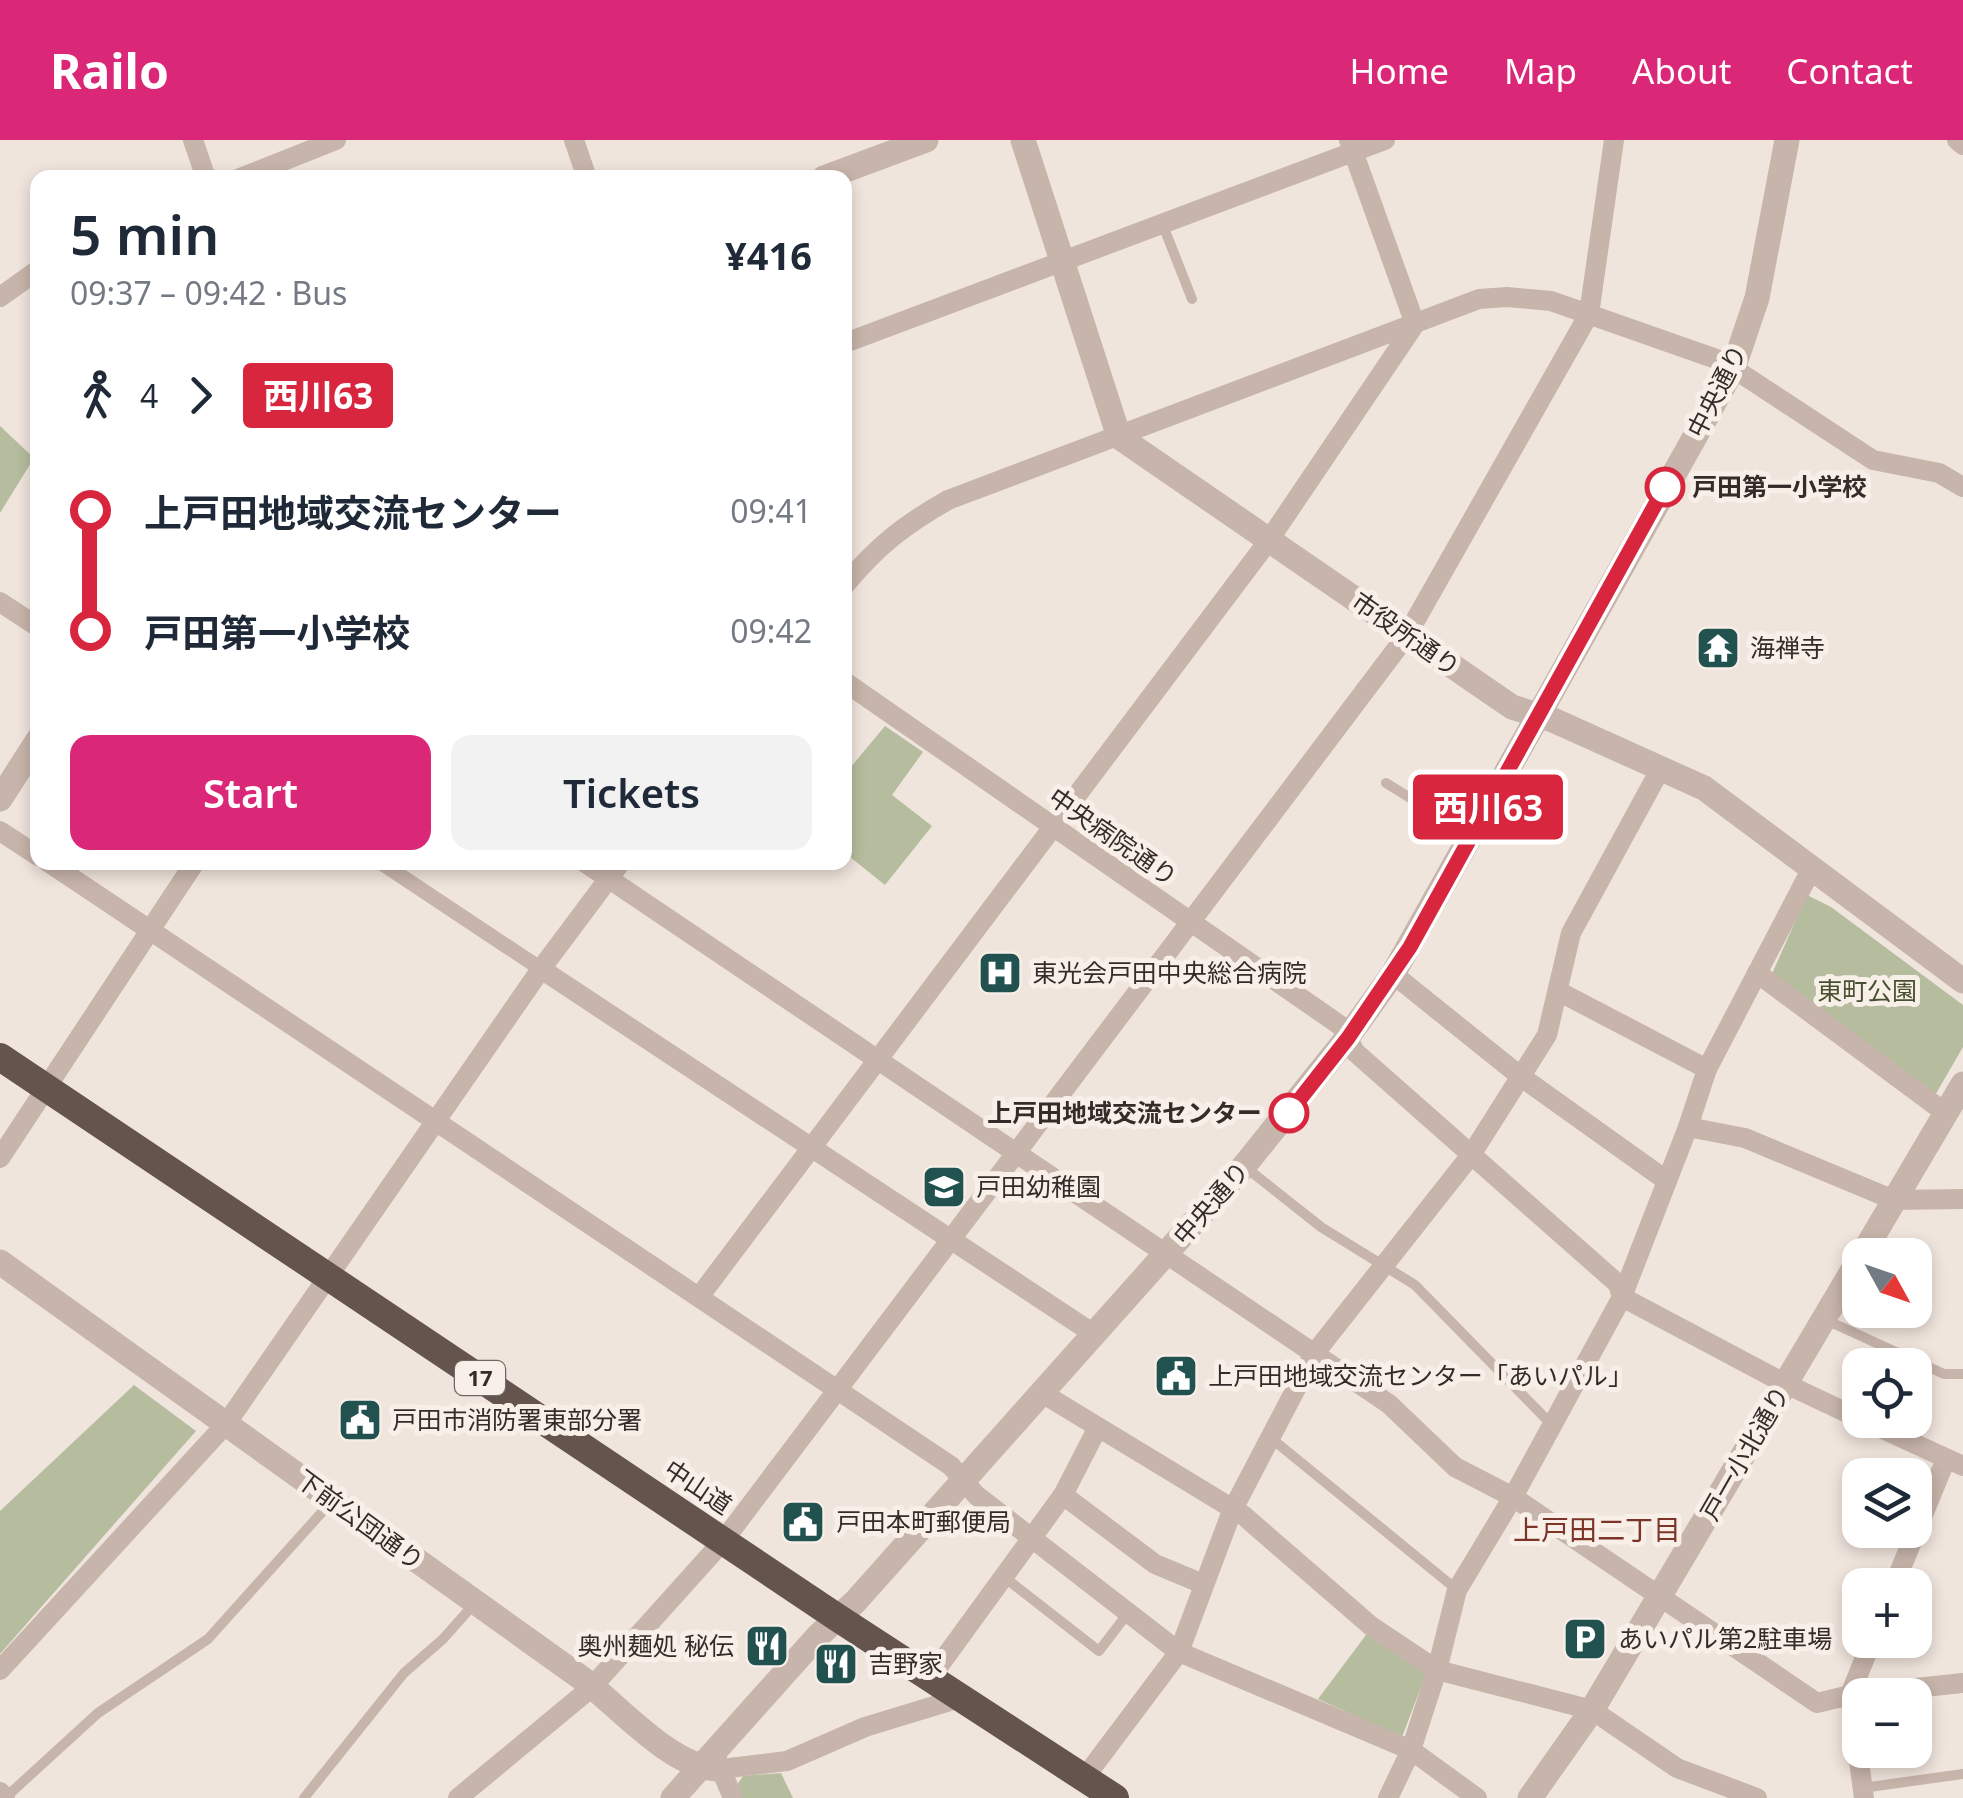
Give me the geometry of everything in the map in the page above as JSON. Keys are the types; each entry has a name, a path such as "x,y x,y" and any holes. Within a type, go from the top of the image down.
{"highway":[{"name":"中山道","path":"0,1058 838,1618 1115,1798"}],"street":[{"path":"192,140 203,170"},
{"path":"260,170 336,140"},
{"path":"574,140 585,170"},
{"path":"845,170 926,140"},
{"path":"1023,140 1119,436"},
{"path":"852,339 1162,223 1351,146 1385,140"},
{"path":"458,1798 592,1688 724,1540 1407,635 1589,314 1614,140"},
{"name":"中央通り","path":"672,1798 712,1764 818,1636 1244,1166 1348,1038 1393,974 1733,369 1757,298 1787,140"},
{"path":"1957,140 1963,145"},
{"path":"1351,146 1415,324"},
{"path":"0,297 30,276"},
{"path":"852,577 903,526 948,500 1479,300 1507,297 1551,301 1722,361 1873,460 1939,473 1962,486"},
{"path":"699,1297 1269,540 1415,324"},
{"name":"市役所通り","path":"1119,436 1512,707 1704,788 1963,982"},
{"path":"0,602 30,622"},
{"name":"中央病院通り","path":"852,687 1341,1026 1355,1052 1618,1284 1622,1297"},
{"path":"0,798 30,752"},
{"path":"1085,1777 1179,1652 1232,1511 1314,1354 1471,1155 1547,1035 1572,932 1661,768"},
{"path":"0,831 30,851"},
{"path":"1388,1798 1411,1750 1457,1590 1514,1497 1622,1297 1707,1069 1812,868"},
{"path":"60,870 951,1466 976,1495 1179,1652 1411,1750 1477,1798"},
{"path":"0,1158 190,870"},
{"path":"392,870 1094,1334"},
{"path":"0,1670 226,1424 326,1276 614,871 878,1060 1389,1404 1454,1467 1514,1497 1817,1703 1842,1697"},
{"path":"1757,973 1947,1114"},
{"path":"1393,974 1520,1076 1668,1180"},
{"path":"1558,991 1707,1069"},
{"name":"戸一小北通り","path":"1872,1238 1963,1084"},
{"path":"1688,1127 1744,1138 1894,1200 1963,1200"},
{"name":"下前公団通り","path":"0,1262 592,1688 682,1758 712,1764"},
{"name":"戸一小北通り","path":"1530,1798 1592,1710 1842,1288"},
{"path":"1622,1297 1842,1410"},
{"path":"1042,1392 1243,1515 1371,1626 1437,1670 1592,1710 1676,1768 1757,1798"},
{"path":"930,1678 1032,1540 1062,1495 1097,1428"},
{"path":"1902,1438 1954,1463 1902,1568"},
{"path":"1062,1495 1155,1564 1203,1584"},
{"path":"1932,1686 1963,1682"},
{"path":"712,1764 787,1761 864,1728 960,1698"},
{"path":"712,1764 734,1798"},
{"path":"1860,1768 1863,1793"},
{"path":"0,1792 6,1798"}],"lane":[{"path":"1162,223 1192,299"},
{"path":"1386,783 1472,836"},
{"path":"1244,1166 1321,1227 1415,1285 1551,1424"},
{"path":"1824,1319 1944,1374 1963,1374"},
{"path":"1272,1438 1457,1590"},
{"path":"6,1798 98,1713 208,1639 333,1501"},
{"path":"1004,1577 1099,1651 1128,1614"},
{"path":"304,1798 404,1673 443,1639 475,1603"},
{"path":"1863,1793 1963,1774"}],"green space":[{"path":"0,426 30,454 30,464 0,513"},
{"path":"885,726 923,752 892,795 932,826 885,885 852,859 852,766"},
{"name":"東町公園","path":"1807,895 1831,907 1963,1005 1963,1047 1934,1097 1771,976"},
{"path":"134,1385 196,1431 0,1654 0,1511"},
{"path":"1369,1631 1426,1674 1402,1737 1318,1699"},
{"path":"781,1773 793,1798 740,1798 735,1788 743,1776"}],"bus line":[{"name":"西川63","path":"1289,1113 1348,1038 1410,947 1665,487"}],"place":[{"name":"戸田第一小学校","path":"1665,487"},
{"name":"海禅寺","path":"1718,648"},
{"name":"東光会戸田中央総合病院","path":"1000,973"},
{"name":"上戸田地域交流センター","path":"1289,1113"},
{"name":"戸田幼稚園","path":"944,1187"},
{"name":"上戸田地域交流センター「あいパル」","path":"1176,1376"},
{"name":"戸田市消防署東部分署","path":"360,1420"},
{"name":"戸田本町郵便局","path":"803,1522"},
{"name":"あいパル第2駐車場","path":"1585,1639"},
{"name":"奥州麺処 秘伝","path":"767,1646"},
{"name":"吉野家","path":"836,1664"}],"district":[{"name":"上戸田二丁目","path":"1597,1530"}]}
